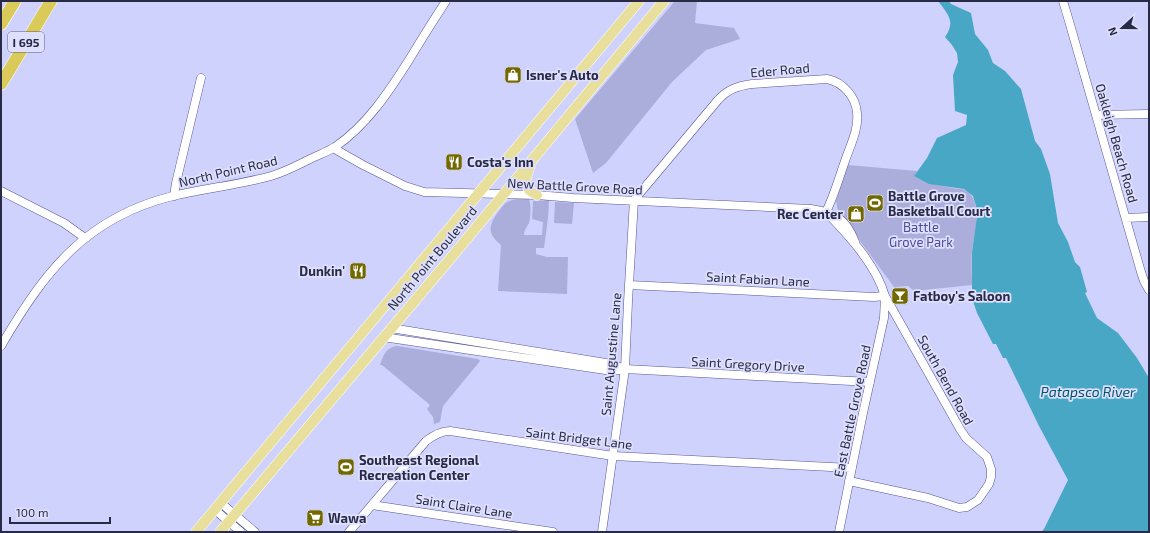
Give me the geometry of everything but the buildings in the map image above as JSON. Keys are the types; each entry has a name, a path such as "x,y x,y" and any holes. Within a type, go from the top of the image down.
{"highway":[{"name":"I 695","path":"1,24 14,1"},
{"name":"I 695","path":"1,84 51,1"}],"main road":[{"name":"North Point Boulevard","path":"196,532 639,1"},
{"name":"North Point Boulevard","path":"220,532 384,338 502,194 664,1"},
{"path":"606,41 620,53"},
{"path":"532,158 526,175 526,185 531,192 537,195"}],"street":[{"name":"North Point Road","path":"1,346 22,309 44,279 66,254 85,238 122,215 148,204 174,196 272,176 334,148 366,119 384,98 446,1"},
{"name":"Oakleigh Beach Road","path":"1062,1 1144,281 1149,290"},
{"path":"174,196 201,78"},
{"name":"Eder Road","path":"634,200 727,91 740,86 752,84 827,79 838,83 854,99 857,122 850,148 826,212"},
{"path":"1096,115 1149,114"},
{"name":"New Battle Grove Road","path":"334,148 364,165 418,191 424,192 537,195 811,209 826,212"},
{"path":"1,191 64,223 85,238"},
{"name":"Saint Augustine Lane","path":"602,532 625,369 634,200"},
{"path":"826,212 855,242 879,281 885,296"},
{"path":"1126,218 1149,217"},
{"name":"Saint Fabian Lane","path":"629,285 874,297 885,296"},
{"name":"East Battle Grove Road","path":"839,532 851,468 884,318 885,296"},
{"name":"South Bend Road","path":"849,482 928,498 959,508 967,507 978,500 989,484 991,477 991,469 987,457 966,438 960,429 885,296"},
{"name":"Saint Gregory Drive","path":"391,328 612,364 625,369"},
{"name":"Saint Gregory Drive","path":"384,338 612,371 625,369 870,382"},
{"name":"Saint Bridget Lane","path":"349,532 426,441 444,431 612,456 851,468"},
{"name":"Saint Claire Lane","path":"372,505 553,532"},
{"path":"218,506 232,518 255,532"},
{"path":"232,518 240,532"}],"green space":[{"path":"675,1 697,1 695,23 734,28 740,39 706,50 672,82 606,163 593,173 575,119"},
{"name":"Battle Grove Park","path":"848,165 917,171 915,176 924,181 964,189 971,195 976,209 976,227 972,255 972,285 914,291 908,286 894,287 838,211 836,201"},
{"path":"514,199 529,199 530,218 524,235 542,235 543,222 532,219 533,201 549,200 544,248 536,248 536,254 547,257 568,257 567,294 498,291 501,245 496,241 491,233 491,225 495,216 507,202"},
{"path":"555,202 574,203 572,224 554,223"},
{"path":"397,346 478,359 480,361 443,406 440,422 434,424 433,417 427,409 430,405 382,365 380,365 388,350"}],"water":[{"name":"Patapsco River","path":"938,1 949,1 951,4 971,13 975,34 988,50 993,63 1005,71 1021,89 1035,141 1041,149 1050,174 1058,223 1068,242 1075,262 1080,267 1087,292 1085,293 1097,318 1118,333 1137,358 1149,378 1149,532 1041,532 1044,529 1068,480 1039,426 1006,358 1003,358 996,344 993,344 977,313 972,298 972,252 977,216 973,196 964,189 929,184 914,176 927,158 937,138 966,125 967,115 955,111 953,75 958,62 957,53 945,37 950,27 950,22 948,14"}],"place":[{"name":"Isner's Auto","path":"513,75"},
{"name":"Costa's Inn","path":"454,162"},
{"name":"Battle Grove Basketball Court","path":"875,203"},
{"name":"Rec Center","path":"856,214"},
{"name":"Dunkin'","path":"358,271"},
{"name":"Fatboy's Saloon","path":"900,296"},
{"name":"Southeast Regional Recreation Center","path":"346,467"},
{"name":"Wawa","path":"315,518"}]}
